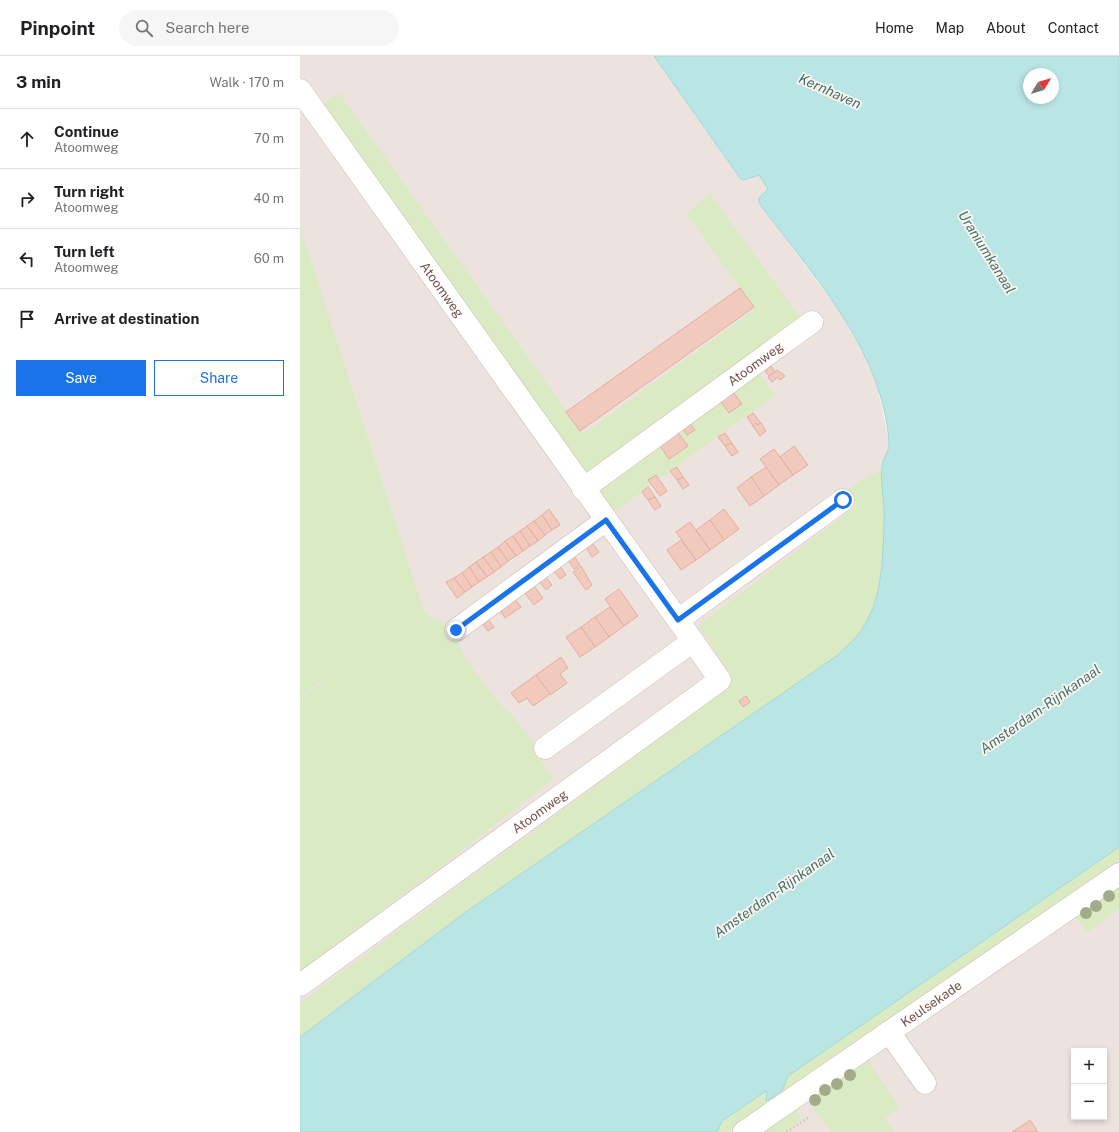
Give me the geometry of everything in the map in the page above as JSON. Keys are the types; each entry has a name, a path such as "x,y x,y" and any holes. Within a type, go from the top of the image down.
{"street":[{"name":"Atoomweg","path":"300,90 720,680 300,985"},
{"name":"Atoomweg","path":"583,489 812,322"},
{"path":"678,620 843,500"},
{"path":"456,630 606,520"},
{"path":"545,748 692,641"},
{"name":"Keulsekade","path":"744,1132 1119,874"},
{"path":"889,1032 925,1083"}],"path":[{"path":"787,1132 809,1117"}],"shaded area":[{"path":"300,56 654,56 740,178 744,180 759,175 766,185 768,189 763,193 759,203 839,311 865,356 877,385 889,444 881,470 884,504 883,557 606,814 463,914 300,1037"},
{"path":"1119,847 1119,1132 707,1132"}],"green space":[{"path":"339,93 583,434 755,309 686,213 710,194 800,317 584,477 322,105"},
{"path":"300,227 423,609 430,617 442,622 456,639 465,658 498,702 514,717 533,742 541,760 553,779 447,862 300,971 300,698 379,641 300,696"},
{"path":"759,372 775,395 611,514 596,494 603,486"},
{"path":"881,470 884,512 883,558 875,602 866,621 855,638 838,655 463,914 300,1037 300,1003 727,689 731,675 698,626 858,505 847,489"},
{"path":"1119,847 1119,863 729,1132 717,1132 722,1122 766,1091 767,1101 782,1091 788,1076"},
{"path":"1119,885 1119,909 1087,932 1075,916"},
{"path":"867,1059 899,1107 885,1118 894,1132 831,1132 810,1103 812,1096"},
{"path":"794,1109 802,1120 785,1132 760,1132"}],"water":[{"path":"654,56 1119,56 1119,847 788,1076 782,1091 766,1101 766,1091 722,1121 717,1132 300,1132 300,1037 463,914 838,655 855,638 864,626 871,612 880,582 883,551 884,514 882,465 889,445 884,408 873,375 859,344 841,314 822,285 759,203 759,198 768,189 759,175 743,180 740,178"}],"building":[{"path":"740,288 754,307 580,431 566,412"},
{"path":"771,366 776,374 771,378 765,371"},
{"path":"777,370 785,376 780,380 778,377 772,382 768,377"},
{"path":"731,389 742,404 729,413 718,398"},
{"path":"753,413 761,423 757,425 756,423 753,426 747,417"},
{"path":"689,422 695,430 687,435 681,426"},
{"path":"756,423 757,425 761,423 766,431 760,436 753,426"},
{"path":"676,430 688,446 669,459 658,443"},
{"path":"725,433 732,443 725,446 718,437"},
{"path":"732,443 738,452 732,456 725,446"},
{"path":"794,446 808,465 793,475 780,457"},
{"path":"774,449 793,475 779,485 760,459"},
{"path":"677,467 683,477 677,480 670,471"},
{"path":"766,467 779,485 764,496 751,477"},
{"path":"656,475 667,491 660,496 648,480"},
{"path":"683,477 689,485 683,489 677,480"},
{"path":"751,477 764,496 750,506 737,488"},
{"path":"648,487 655,497 652,500 651,498 648,500 642,492"},
{"path":"655,497 661,506 655,510 648,500"},
{"path":"549,509 560,525 552,530 542,515"},
{"path":"724,509 739,529 724,540 710,520"},
{"path":"542,515 552,530 545,535 534,521"},
{"path":"710,520 724,540 710,550 696,530"},
{"path":"534,521 545,535 538,541 527,526"},
{"path":"690,522 710,550 696,560 676,532"},
{"path":"527,526 538,541 530,546 520,531"},
{"path":"520,531 530,546 523,551 513,536"},
{"path":"513,536 523,551 516,556 505,541"},
{"path":"681,540 696,560 681,570 667,550"},
{"path":"505,541 516,556 508,561 498,547"},
{"path":"592,543 599,552 592,557 586,547"},
{"path":"498,547 508,561 501,567 491,552"},
{"path":"491,552 501,567 494,572 483,557"},
{"path":"574,556 580,565 574,569 568,560"},
{"path":"483,557 494,572 487,577 476,562"},
{"path":"476,562 487,577 479,582 469,567"},
{"path":"560,566 566,575 560,579 553,570"},
{"path":"581,566 592,585 586,590 573,572"},
{"path":"469,567 479,582 472,587 462,573"},
{"path":"462,573 472,587 465,592 454,578"},
{"path":"545,576 552,585 546,590 539,581"},
{"path":"454,578 465,592 457,598 446,582"},
{"path":"534,586 543,598 534,605 525,593"},
{"path":"619,589 638,616 624,626 605,599"},
{"path":"514,598 521,607 505,618 499,609"},
{"path":"610,607 624,626 609,637 595,617"},
{"path":"595,617 609,637 595,647 581,627"},
{"path":"487,618 494,627 488,631 481,622"},
{"path":"581,627 595,647 580,657 566,637"},
{"path":"561,657 568,668 560,674 567,683 550,695 536,675"},
{"path":"536,675 550,694 533,706 527,698 519,703 511,693"},
{"path":"746,696 750,702 743,707 739,701"},
{"path":"1030,1120 1038,1132 1012,1132 1029,1121"}],"route":[{"path":"456,630 606,520 678,620 843,500"}],"water label":[{"name":"Kernhaven","path":"830,91"},
{"name":"Uraniumkanaal","path":"987,252"},
{"name":"Amsterdam-Rijnkanaal","path":"1040,709"},
{"name":"Amsterdam-Rijnkanaal","path":"774,893"}]}
